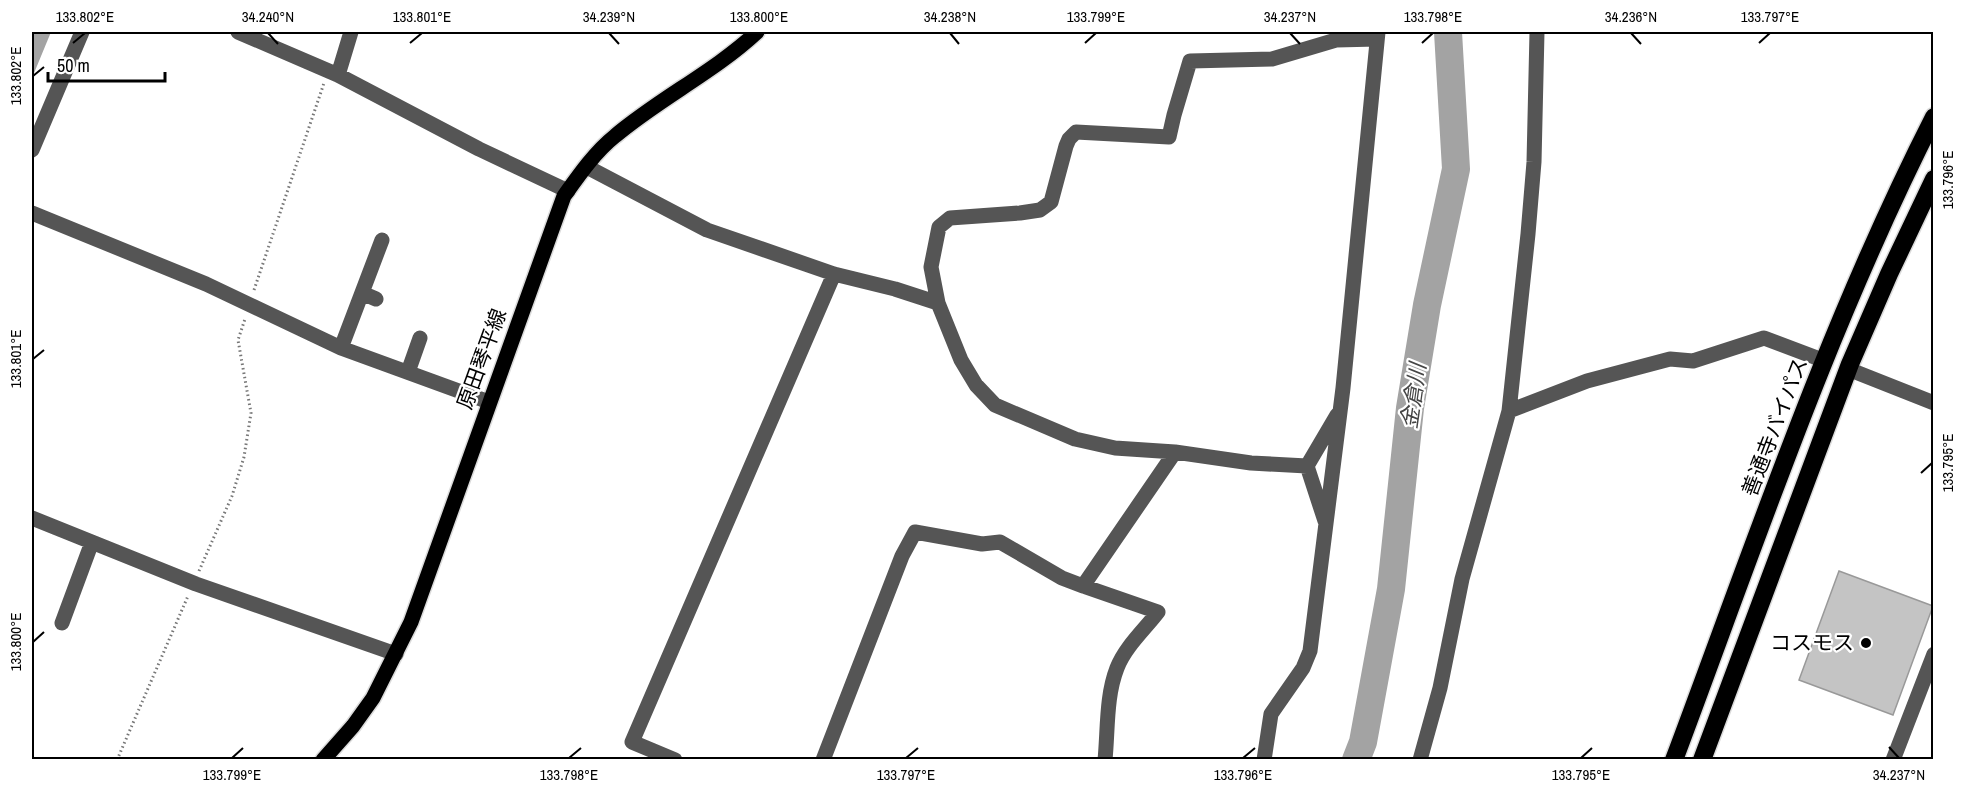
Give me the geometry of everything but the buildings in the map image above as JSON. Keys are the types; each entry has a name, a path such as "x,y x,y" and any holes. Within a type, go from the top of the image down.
{"highway":[{"name":"善通寺バイパス","path":"1674,759 1825,361 1869,256 1934,117"},
{"path":"1702,759 1848,369 1888,274 1934,179"}],"main road":[{"name":"原田琴平線","path":"323,759 353,726 373,699 411,622 564,196 614,136 726,57 757,32"}],"street":[{"path":"32,150 82,32"},
{"path":"238,32 334,73 479,149 568,190"},
{"path":"334,73 351,32"},
{"path":"1420,759 1440,688 1462,579 1509,411 1534,162 1537,32"},
{"path":"1264,759 1271,714 1303,668 1310,651 1340,410 1377,35 1335,40 1272,59 1190,61 1169,137 1076,132 1066,146 1051,202 1040,210 950,218 939,227 931,267 938,303 961,360 976,385 995,405 1075,439 1115,448 1175,452 1241,462 1307,466"},
{"path":"586,167 707,230 834,274 895,289 938,303"},
{"path":"32,213 206,284 341,348 489,402"},
{"path":"341,348 369,296 382,240"},
{"path":"675,759 649,755 632,742 834,274"},
{"path":"408,372 420,338"},
{"path":"1509,411 1587,381 1670,359 1692,361 1764,338 1825,361"},
{"path":"1848,369 1934,403"},
{"path":"1326,524 1307,466 1340,410"},
{"path":"1083,586 1175,452"},
{"path":"32,518 194,583 344,638 396,654"},
{"path":"823,759 898,567 915,532 982,544 1000,542 1062,578 1158,612 1118,666 1110,705 1105,759"},
{"path":"62,623 92,542"},
{"path":"1893,759 1934,654"}],"path":[{"path":"117,759 232,496 244,457 251,413 238,340 334,73"}],"shaded area":[{"path":"32,32 51,32 32,78"}],"waterway":[{"name":"金倉川","path":"1356,760 1363,742 1391,589 1410,408 1427,305 1456,169 1448,32"}],"place":[{"name":"コスモス","path":"1866,643"}]}
